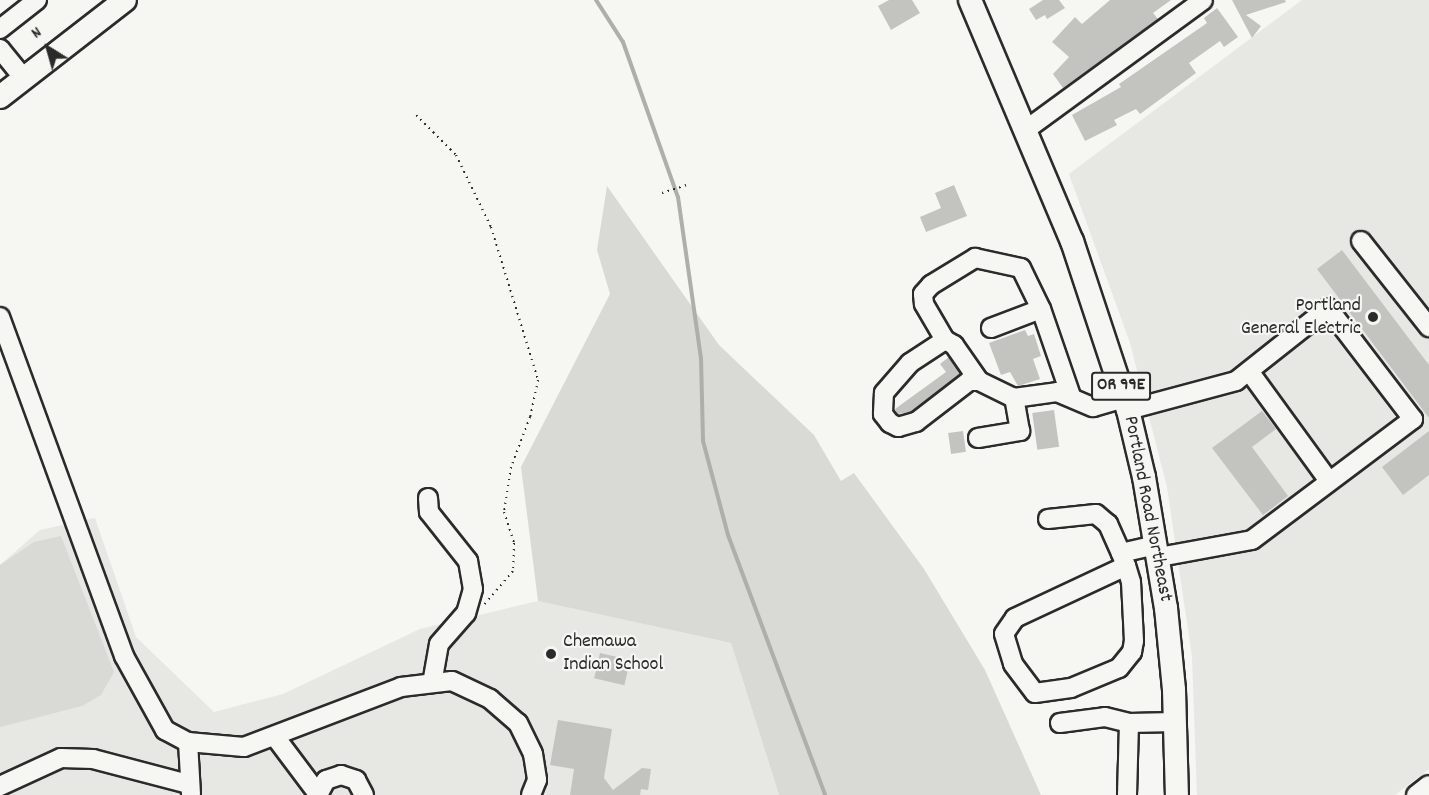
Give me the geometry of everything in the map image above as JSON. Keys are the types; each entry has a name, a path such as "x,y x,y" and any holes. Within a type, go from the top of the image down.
{"main road":[{"name":"Portland Road Northeast","path":"970,0 1027,129 1088,284 1126,404 1158,551 1175,722 1178,795"},
{"path":"0,97 120,2"}],"street":[{"path":"0,29 37,0"},
{"path":"1027,129 1203,0"},
{"path":"0,49 24,79"},
{"path":"1361,241 1429,327"},
{"path":"979,381 954,345 945,340 924,304 923,294 931,285 975,258 1021,268 1041,309 1071,396"},
{"path":"945,340 910,363 884,393 883,414 890,423 898,427 916,422 969,381 979,381 1014,398 1057,392 1093,407 1126,404 1236,381 1328,308 1413,419 1252,540 1158,551 1124,560 1015,618 1004,634 1013,664 1024,683 1035,693 1071,688 1119,668 1132,652 1131,582 1124,560 1108,524 1096,514 1048,519"},
{"path":"991,328 1041,309"},
{"path":"0,318 124,656 165,730 188,742 244,747 276,738 401,687 452,681 465,685 490,699 519,723 533,754 537,780 531,795"},
{"path":"1249,371 1329,481"},
{"path":"978,438 1020,431 1014,398"},
{"path":"428,498 429,512 468,561 473,589 466,613 439,644 432,682"},
{"path":"1060,723 1105,717 1129,723 1175,722"},
{"path":"1127,795 1129,723"},
{"path":"276,738 318,794 326,780 341,775 356,780 364,795"},
{"path":"0,786 61,758 93,759 190,789 188,742"},
{"path":"1416,795 1429,785"}],"path":[{"path":"416,115 456,155 491,227 538,380 530,417 511,467 504,513 514,543 513,571 487,605 466,613"},
{"path":"662,193 687,185"}],"shaded area":[{"path":"1302,0 1429,0 1429,769 1395,795 1197,795 1192,657 1167,487 1130,343 1069,174"},
{"path":"607,186 719,345 814,435 841,481 854,473 924,569 985,670 1041,795 779,795 731,643 538,601 521,467 610,294 597,250"},
{"name":"Chemawa Indian School","path":"95,518 136,637 214,712 283,694 420,629 538,601 731,643 779,795 0,795 0,565 40,530"},
{"path":"61,536 114,672 101,695 82,706 0,727 0,565 34,542"}],"building":[{"path":"889,0 912,0 920,13 891,30 878,6"},
{"path":"1043,0 1059,0 1065,8 1047,19 1045,15 1036,20 1029,9"},
{"path":"1110,0 1171,0 1153,13 1158,19 1063,88 1053,74 1069,57 1052,42 1075,17 1082,24"},
{"path":"1232,0 1285,0 1286,2 1246,15 1261,26 1252,38"},
{"path":"1217,8 1238,37 1224,47 1220,41 1189,63 1196,73 1140,114 1136,109 1114,120 1117,125 1085,141 1072,115 1121,87 1119,84 1207,23 1204,18"},
{"path":"954,185 967,216 926,232 920,217 941,208 935,193"},
{"name":"Portland General Electric","path":"1342,250 1429,365 1429,418 1317,269"},
{"path":"1025,330 1028,336 1034,334 1041,356 1033,359 1040,379 1018,386 1010,372 1001,375 989,343"},
{"path":"949,357 960,374 911,412 897,414 895,409 946,372 940,364"},
{"path":"1054,410 1059,447 1037,450 1032,413"},
{"path":"1262,411 1276,429 1252,447 1288,496 1263,515 1212,448"},
{"path":"963,431 966,452 951,454 948,433"},
{"path":"1429,431 1429,475 1403,495 1382,467"},
{"path":"600,653 630,660 624,685 594,678"},
{"path":"558,720 612,729 604,778 613,790 642,768 651,769 648,790 641,789 640,795 570,795 574,769 550,765"}],"waterway":[{"path":"596,0 623,42 678,197 701,358 703,441 728,535 825,795"}],"place":[{"name":"Portland General Electric","path":"1373,317"},
{"name":"Chemawa Indian School","path":"551,654"}]}
